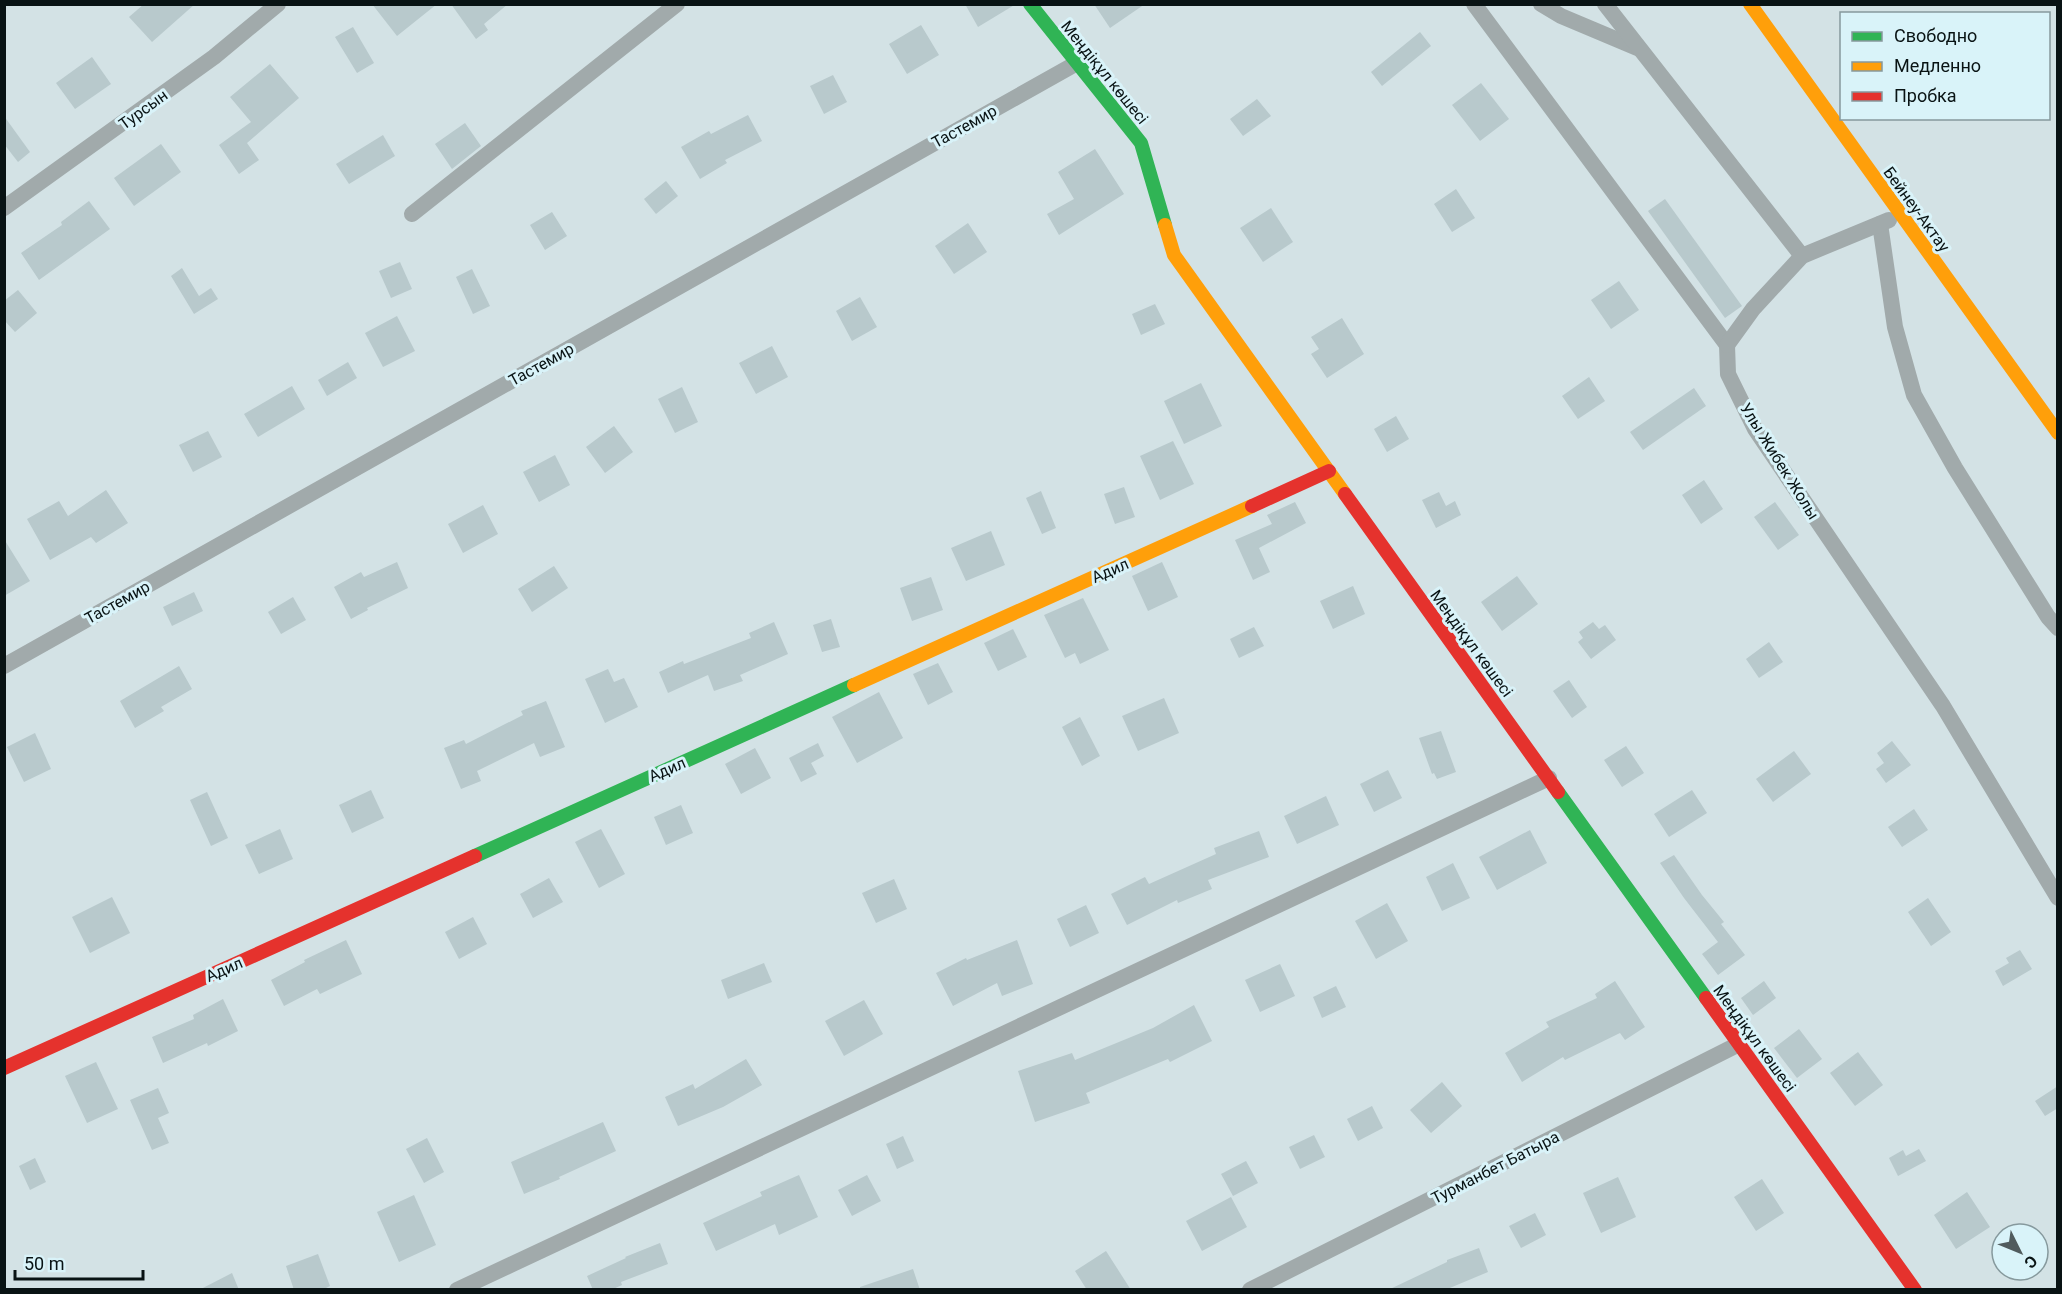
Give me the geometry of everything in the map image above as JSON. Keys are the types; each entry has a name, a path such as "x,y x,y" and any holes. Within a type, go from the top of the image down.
{"main road":[{"name":"Меңдіқұл көшесі","path":"1030,4 1141,143 1174,255 1915,1290"},
{"name":"Бейнеу-Актау","path":"1750,4 2058,433"},
{"name":"Адил","path":"4,1068 1329,471"}],"street":[{"name":"Турсын","path":"4,208 214,57 278,4"},
{"path":"412,214 677,4"},
{"path":"1474,4 1727,345 1753,309 1802,256 1901,215"},
{"path":"1541,4 1561,16 1640,50"},
{"path":"1605,4 1802,256"},
{"name":"Тастемир","path":"4,666 1077,63"},
{"path":"1880,224 1895,327 1914,395 1955,468 2048,617 2058,628"},
{"name":"Улы Жибек Жолы","path":"1727,345 1728,374 1755,429 1943,706 2058,898"},
{"path":"457,1290 1549,778"},
{"name":"Турманбет Батыра","path":"1250,1290 1739,1044"}],"building":[{"path":"144,4 195,4 152,42 129,17"},
{"path":"372,4 437,4 397,36"},
{"path":"451,4 508,4 484,24 488,30 476,39"},
{"path":"965,4 1016,4 978,27"},
{"path":"1094,4 1145,4 1110,28"},
{"path":"921,25 939,55 907,74 889,44"},
{"path":"353,27 374,63 357,73 335,37"},
{"path":"1420,32 1431,46 1382,86 1371,72"},
{"path":"92,57 111,84 75,109 56,83"},
{"path":"270,64 299,98 247,143 259,160 239,174 219,145 251,122 230,97"},
{"path":"833,75 847,102 824,114 810,86"},
{"path":"1481,83 1509,119 1480,141 1452,105"},
{"path":"1257,99 1271,116 1243,136 1230,119"},
{"path":"748,115 762,141 725,160 727,163 700,179 681,147 709,131 711,134"},
{"path":"4,116 30,152 18,162 4,144"},
{"path":"465,123 481,146 452,169 435,144"},
{"path":"383,135 395,156 349,184 336,164"},
{"path":"161,144 181,172 134,206 114,178"},
{"path":"1095,149 1124,194 1059,235 1047,214 1074,199 1058,172"},
{"path":"666,181 678,196 656,214 644,199"},
{"path":"1456,189 1475,218 1452,232 1434,204"},
{"path":"1665,199 1742,306 1725,318 1648,211"},
{"path":"89,201 110,229 39,280 21,253 62,225 61,222"},
{"path":"1271,208 1293,242 1263,262 1240,228"},
{"path":"552,212 567,236 545,250 530,225"},
{"path":"968,223 987,252 954,274 935,246"},
{"path":"400,262 412,289 391,298 379,271"},
{"path":"182,268 199,296 211,288 218,299 194,314 171,276"},
{"path":"472,269 490,306 473,314 456,277"},
{"path":"1619,281 1639,310 1611,329 1591,300"},
{"path":"18,290 37,313 15,332 4,320 4,301"},
{"path":"860,297 877,327 852,341 836,311"},
{"path":"1155,304 1165,324 1141,335 1132,314"},
{"path":"397,316 415,351 383,367 365,333"},
{"path":"1342,318 1364,354 1327,378 1311,354 1319,349 1311,337"},
{"path":"772,346 788,377 756,394 739,363"},
{"path":"348,362 357,378 327,396 318,380"},
{"path":"1589,377 1605,401 1578,419 1562,396"},
{"path":"1201,383 1222,426 1184,444 1164,401"},
{"path":"292,386 305,409 258,437 244,414"},
{"path":"682,387 698,422 675,433 658,399"},
{"path":"1694,388 1706,406 1643,450 1630,432"},
{"path":"1396,416 1409,439 1387,452 1374,429"},
{"path":"614,426 633,452 605,473 586,447"},
{"path":"208,431 222,457 193,472 179,445"},
{"path":"1173,441 1194,484 1160,500 1140,456"},
{"path":"555,455 570,485 539,502 523,472"},
{"path":"1704,480 1723,509 1701,524 1682,495"},
{"path":"1124,487 1135,517 1115,524 1104,494"},
{"path":"106,490 128,523 96,543 91,537 50,560 27,519 59,501 68,516"},
{"path":"1041,491 1056,528 1042,534 1026,498"},
{"path":"1439,492 1446,506 1455,501 1461,515 1436,528 1422,500"},
{"path":"1295,502 1306,523 1259,548 1270,572 1253,580 1235,540 1272,524 1267,515"},
{"path":"1775,502 1799,535 1778,550 1754,517"},
{"path":"483,505 498,534 463,553 448,524"},
{"path":"991,531 1005,565 966,581 951,548"},
{"path":"4,539 30,581 4,596"},
{"path":"397,562 408,588 367,608 368,610 351,619 334,587 361,572 364,577"},
{"path":"1162,562 1178,597 1148,611 1132,576"},
{"path":"554,566 568,588 532,612 518,589"},
{"path":"1517,576 1538,604 1502,631 1481,602"},
{"path":"931,577 943,610 912,621 900,588"},
{"path":"1353,586 1365,614 1333,629 1320,601"},
{"path":"194,592 203,611 172,626 163,607"},
{"path":"293,597 306,620 281,634 268,612"},
{"path":"1083,598 1109,650 1080,664 1075,653 1065,658 1044,615"},
{"path":"831,619 840,647 822,652 813,625"},
{"path":"774,622 788,654 740,675 743,681 714,691 708,675 668,693 659,672 683,661 684,664 751,638 749,633"},
{"path":"1593,622 1599,629 1605,625 1616,640 1591,659 1578,642 1583,638 1579,632"},
{"path":"1254,627 1264,646 1239,658 1230,639"},
{"path":"1013,629 1027,657 998,671 984,643"},
{"path":"1769,642 1783,662 1759,678 1746,659"},
{"path":"938,663 953,692 928,705 913,674"},
{"path":"179,666 192,689 161,707 164,711 135,728 120,701"},
{"path":"608,669 614,682 624,678 638,707 605,723 585,679"},
{"path":"1569,680 1587,707 1572,718 1553,691"},
{"path":"879,692 903,738 857,763 832,717"},
{"path":"1164,698 1179,733 1138,751 1122,716"},
{"path":"546,701 565,747 540,757 534,743 477,771 481,781 461,789 444,748 464,740 466,744 523,715 521,711"},
{"path":"1080,717 1100,756 1082,766 1062,727"},
{"path":"1441,731 1456,772 1437,779 1434,773 1432,774 1419,738"},
{"path":"35,733 51,769 24,782 7,747"},
{"path":"1892,741 1911,765 1886,783 1876,769 1884,763 1877,753"},
{"path":"818,743 824,756 811,763 817,774 801,782 789,758"},
{"path":"1626,746 1644,773 1622,787 1604,760"},
{"path":"755,748 771,778 741,794 725,764"},
{"path":"1794,751 1811,774 1773,802 1756,779"},
{"path":"1388,770 1402,798 1374,812 1360,784"},
{"path":"371,790 384,818 352,833 339,805"},
{"path":"1692,790 1707,813 1669,837 1654,814"},
{"path":"207,792 228,838 211,846 190,800"},
{"path":"1326,796 1339,825 1297,844 1284,816"},
{"path":"681,805 693,833 666,845 654,817"},
{"path":"1914,809 1928,830 1902,847 1888,827"},
{"path":"280,829 293,859 259,874 245,845"},
{"path":"601,829 625,874 599,888 575,842"},
{"path":"1530,830 1547,863 1497,890 1479,857"},
{"path":"1259,831 1269,857 1208,880 1212,889 1178,903 1177,900 1127,925 1111,894 1145,877 1149,884 1216,854 1214,848"},
{"path":"1674,855 1724,922 1721,924 1745,955 1718,975 1702,954 1718,942 1660,863"},
{"path":"1453,863 1470,898 1442,911 1426,877"},
{"path":"549,878 563,902 533,918 520,894"},
{"path":"894,879 907,909 876,923 862,893"},
{"path":"112,897 130,933 90,953 72,917"},
{"path":"1928,898 1951,932 1931,946 1908,912"},
{"path":"1387,903 1408,941 1376,959 1355,921"},
{"path":"1086,905 1099,933 1070,947 1057,919"},
{"path":"473,917 487,944 459,959 445,932"},
{"path":"346,940 362,974 320,994 317,989 284,1006 271,980 305,962 304,960"},
{"path":"1017,940 1033,984 1002,996 997,983 953,1006 936,973 966,958 967,960"},
{"path":"2020,950 2032,969 2003,986 1995,971 2009,963 2006,958"},
{"path":"764,963 772,982 728,999 721,980"},
{"path":"1280,964 1295,996 1260,1012 1245,980"},
{"path":"1615,981 1645,1027 1625,1040 1620,1033 1565,1060 1563,1057 1522,1082 1505,1053 1549,1027 1546,1022 1597,998 1595,994"},
{"path":"1764,981 1776,998 1753,1015 1741,998"},
{"path":"1336,986 1346,1007 1322,1018 1313,997"},
{"path":"223,999 238,1031 208,1046 207,1043 163,1063 152,1037 194,1019 193,1015"},
{"path":"864,1000 883,1034 844,1056 825,1021"},
{"path":"1194,1005 1212,1041 1170,1062 1168,1059 1086,1093 1090,1103 1035,1122 1018,1071 1072,1053 1075,1060 1153,1028"},
{"path":"1799,1029 1822,1059 1797,1078 1774,1048"},
{"path":"1858,1052 1883,1085 1855,1106 1830,1073"},
{"path":"746,1059 762,1085 723,1107 678,1126 665,1097 693,1084 695,1089"},
{"path":"96,1062 118,1109 87,1123 65,1076"},
{"path":"1442,1082 1462,1106 1431,1133 1410,1110"},
{"path":"2058,1086 2058,1108 2045,1116 2035,1101"},
{"path":"158,1088 169,1113 158,1118 169,1143 152,1150 130,1100"},
{"path":"1372,1106 1383,1128 1358,1141 1347,1119"},
{"path":"603,1122 616,1151 524,1194 511,1162"},
{"path":"1314,1135 1325,1157 1300,1169 1289,1147"},
{"path":"903,1136 914,1161 897,1169 886,1144"},
{"path":"427,1138 444,1172 424,1183 406,1149"},
{"path":"1919,1149 1926,1161 1898,1176 1889,1158 1903,1150 1906,1156"},
{"path":"35,1158 46,1182 30,1190 19,1166"},
{"path":"1246,1161 1258,1183 1233,1196 1221,1174"},
{"path":"799,1175 818,1217 779,1235 775,1224 716,1251 703,1223 762,1196 760,1192"},
{"path":"867,1175 881,1201 852,1216 838,1190"},
{"path":"1618,1177 1636,1217 1601,1233 1583,1193"},
{"path":"1762,1179 1784,1213 1756,1231 1734,1197"},
{"path":"1967,1192 1990,1227 1956,1249 1934,1215"},
{"path":"414,1195 436,1245 399,1262 377,1212"},
{"path":"1231,1197 1247,1227 1202,1251 1186,1221"},
{"path":"1535,1213 1546,1235 1521,1248 1509,1226"},
{"path":"660,1243 668,1264 621,1282 622,1285 611,1290 593,1290 587,1276"},
{"path":"1479,1248 1488,1272 1445,1290 1388,1290 1447,1260"},
{"path":"1106,1251 1131,1290 1087,1290 1075,1271"},
{"path":"318,1254 330,1286 322,1290 294,1290 286,1266"},
{"path":"913,1269 920,1290 860,1290 860,1287"},
{"path":"232,1273 239,1290 199,1290"}],"traffic: fast":[{"path":"1030,4 1141,143 1165,225"},
{"path":"475,856 854,685"},
{"path":"1558,792 1706,998"}],"traffic: slow":[{"path":"1750,4 2058,433"},
{"path":"1165,225 1174,255 1345,494"},
{"path":"854,685 1252,506"}],"traffic: jam":[{"path":"1252,506 1329,471"},
{"path":"1345,494 1558,792"},
{"path":"4,1068 475,856"},
{"path":"1706,998 1915,1290"}]}
